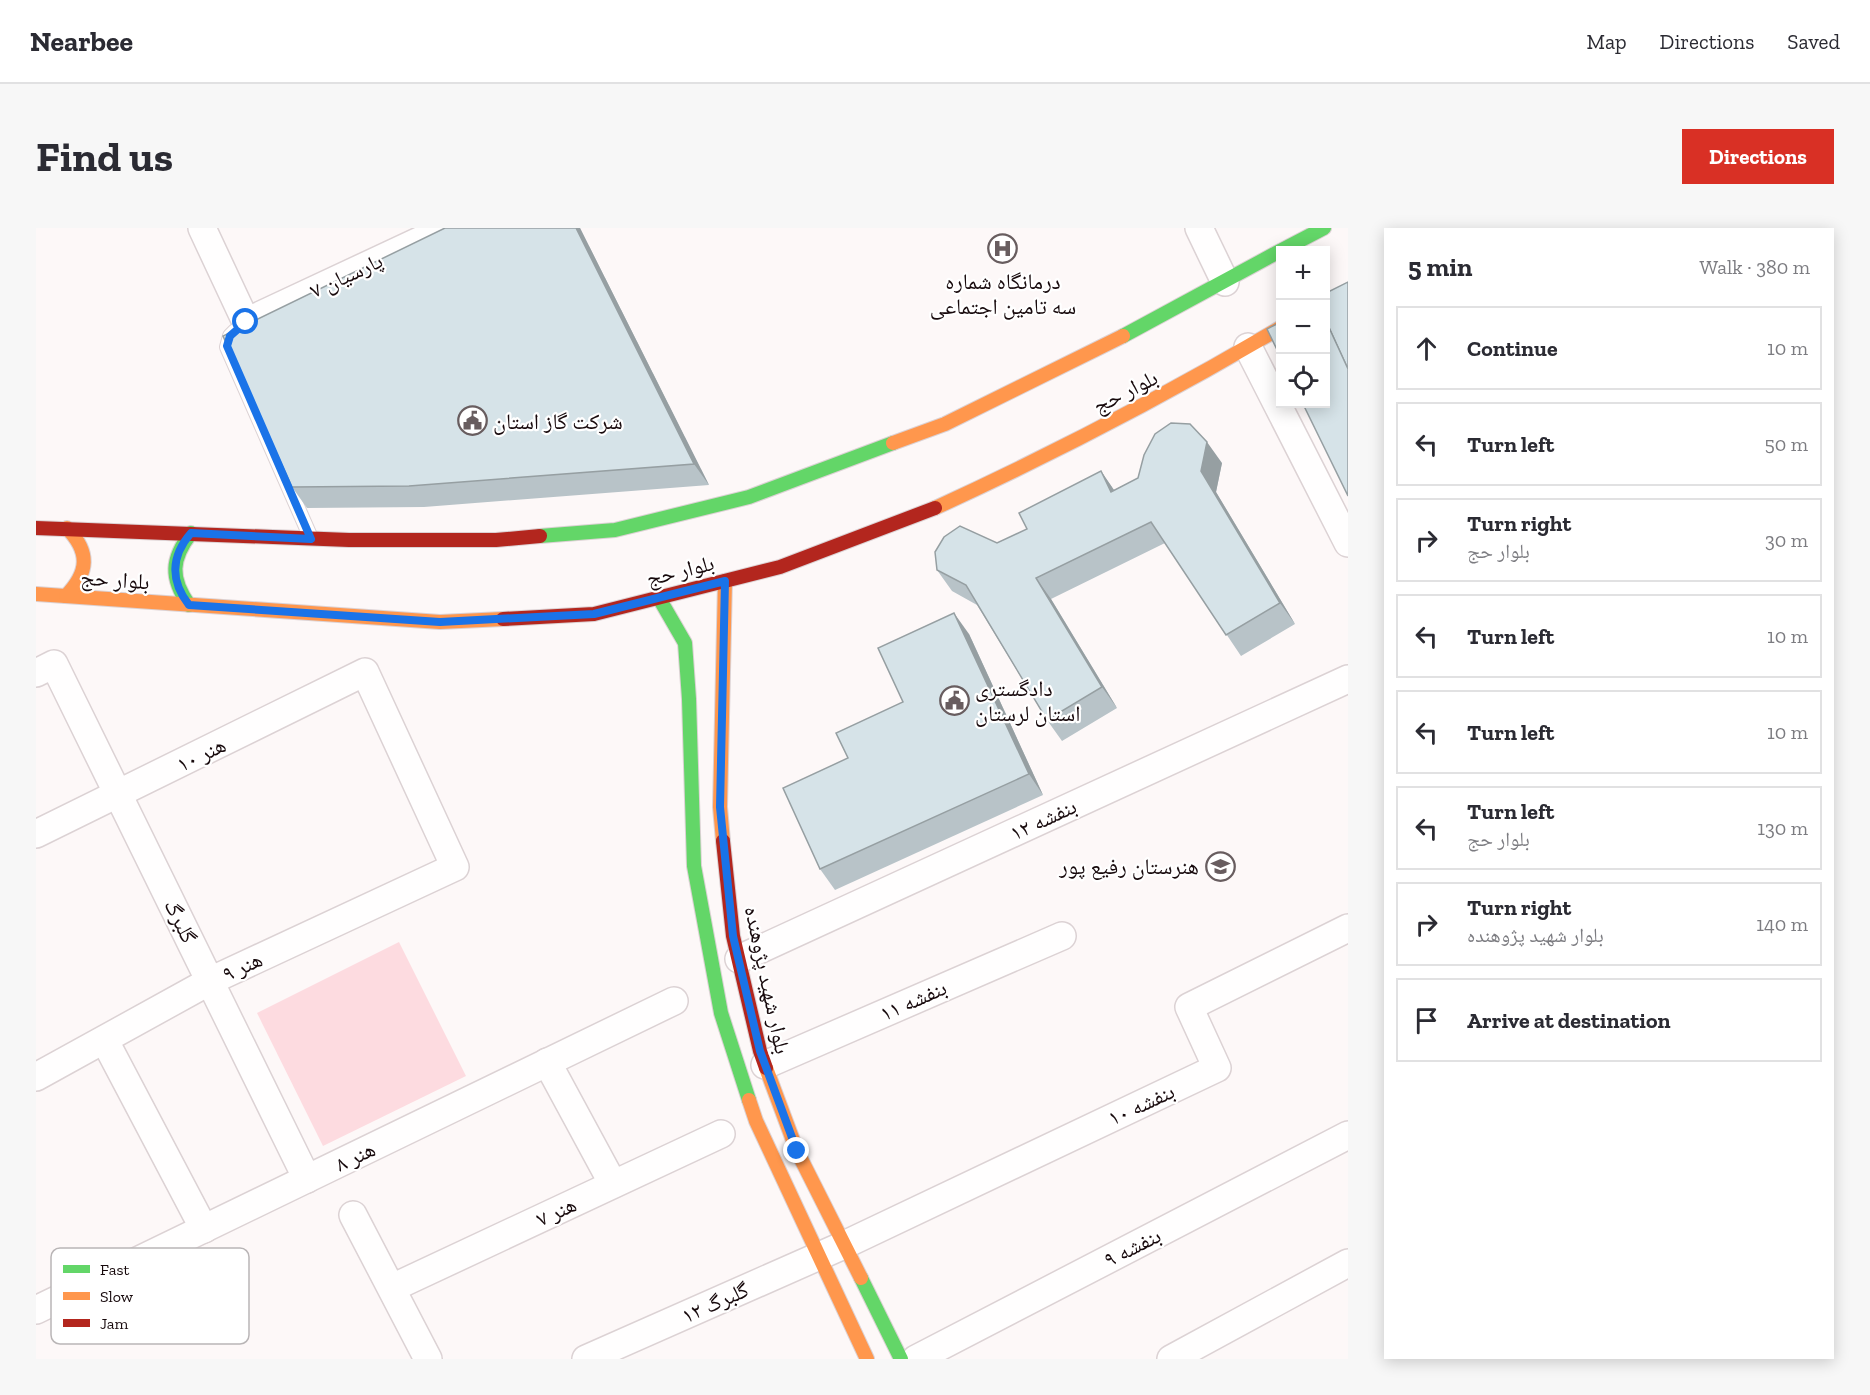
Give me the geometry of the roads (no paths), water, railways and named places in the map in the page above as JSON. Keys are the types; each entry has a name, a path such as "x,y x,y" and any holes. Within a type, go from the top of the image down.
{"main road":[{"path":"1290,246 1324,228"},
{"path":"36,528 311,539 495,540 604,531 749,497 945,424 1115,340 1276,254"},
{"name":"بلوار حج","path":"36,594 440,622 594,614 780,567 920,515 1010,474 1194,379 1276,331"},
{"path":"66,596 76,588 85,564 81,543 67,528"},
{"path":"189,605 177,587 175,566 177,554 191,533"},
{"name":"بلوار شهید پژوهنده","path":"725,581 720,807 733,936 738,959 760,1051 797,1151 901,1359"},
{"path":"659,598 685,643 694,866 721,1013 756,1121 867,1359"}],"street":[{"path":"202,228 246,322"},
{"name":"پارسیان ۷","path":"246,322 447,228"},
{"path":"1199,228 1225,282"},
{"path":"1248,347 1348,543"},
{"name":"گلبرگ","path":"45,669 119,795 308,1179"},
{"name":"هنر ۱۰","path":"36,834 365,672 455,867"},
{"name":"بنفشه ۱۲","path":"738,959 1348,679"},
{"name":"هنر ۹","path":"36,1077 105,1041 210,981 455,867"},
{"name":"بنفشه ۱۰","path":"844,1245 1217,1068 1189,1007 1348,928"},
{"name":"بنفشه ۱۱","path":"765,1065 1062,936"},
{"name":"هنر ۸","path":"165,1248 674,1001"},
{"path":"105,1041 204,1229"},
{"path":"547,1062 613,1184"},
{"name":"هنر ۷","path":"392,1288 721,1134"},
{"name":"بنفشه ۹","path":"916,1359 1348,1135"},
{"path":"353,1215 428,1359"},
{"name":"گلبرگ ۱۲","path":"586,1359 844,1245"},
{"path":"1171,1359 1348,1263"},
{"name":"هنر ۸","path":"36,1310 51,1303"}],"lane":[{"path":"246,322 230,336 227,346 311,539"}],"place":[{"name":"درمانگاه شماره سه تامین اجتماعی","path":"1003,249"},
{"name":"شرکت گاز استان","path":"472,421"},
{"name":"دادگستری استان لرستان","path":"954,701"},
{"name":"هنرستان رفیع پور","path":"1220,866"}]}
